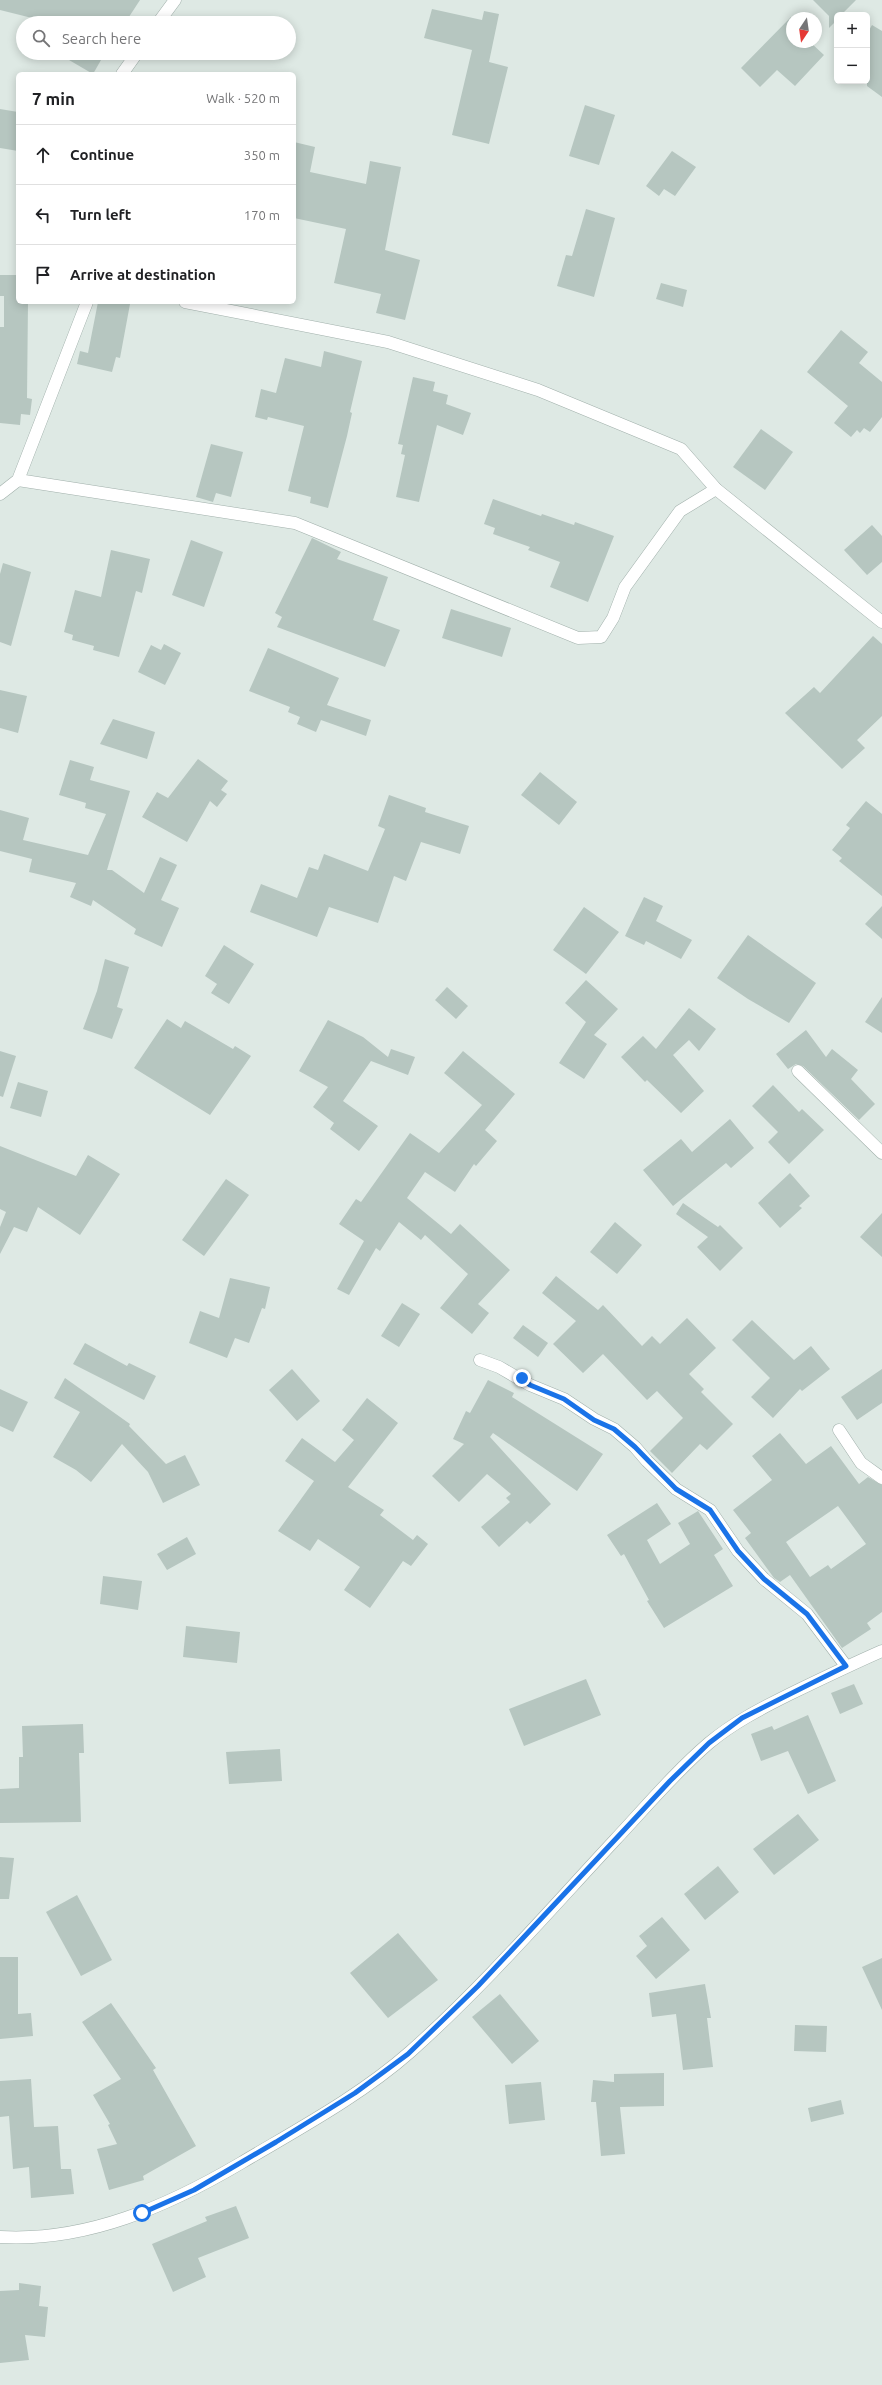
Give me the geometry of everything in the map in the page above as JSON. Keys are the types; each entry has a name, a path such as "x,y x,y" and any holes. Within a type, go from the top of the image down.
{"street":[{"path":"163,16 175,0"},
{"path":"123,72 132,60"},
{"path":"0,494 18,480 85,304"},
{"path":"195,304 388,342 538,390 681,449 716,488 882,622"},
{"path":"18,480 295,523 578,638 601,637 613,618 625,587 680,511 716,488"},
{"path":"798,1071 882,1153"},
{"path":"480,1360 500,1366 530,1385 564,1399 594,1420 614,1429 635,1447 676,1489 710,1510 738,1551 764,1579 807,1614 846,1666"},
{"path":"839,1430 861,1463 882,1478"},
{"path":"0,2238 20,2239 82,2231 142,2213 194,2190 355,2093 408,2054 478,1986 670,1781 709,1743 742,1718 846,1666 882,1651"}],"building":[{"path":"0,0 140,0 130,16 24,16 0,10"},
{"path":"813,0 856,0 844,12 834,12 834,23 829,28 829,16"},
{"path":"432,9 482,20 484,11 499,14 489,62 508,67 489,144 452,135 472,50 424,38"},
{"path":"786,22 786,48 816,48 824,55 795,86 777,70 760,87 741,68"},
{"path":"872,25 882,31 882,97 867,86 867,84 870,84 870,29"},
{"path":"69,60 101,60 94,72 90,72"},
{"path":"585,105 615,115 599,165 569,156"},
{"path":"0,109 16,112 16,151 0,148"},
{"path":"296,142 315,147 310,172 366,184 370,161 401,167 385,250 420,260 405,320 376,313 381,294 334,283 346,229 296,218"},
{"path":"672,151 696,167 675,196 664,189 659,196 646,186"},
{"path":"586,209 615,218 594,297 557,286 566,255 572,256"},
{"path":"0,275 16,275 16,304 28,304 27,398 32,399 30,415 21,414 20,425 0,423 0,327 4,327 4,296 0,296"},
{"path":"661,283 687,290 683,307 656,299"},
{"path":"98,304 130,304 120,358 116,357 112,372 77,364 80,351 88,353"},
{"path":"841,330 868,352 859,363 882,382 882,417 870,432 864,428 860,433 857,430 851,437 834,423 848,406 807,372"},
{"path":"324,351 362,361 350,412 352,413 347,436 328,508 310,503 311,497 288,491 304,426 268,417 267,420 255,417 261,389 276,393 285,358 321,367"},
{"path":"413,377 435,382 433,391 448,395 446,404 471,413 463,435 437,425 419,502 396,497 405,455 401,454 403,445 398,444"},
{"path":"761,429 793,452 765,490 733,467"},
{"path":"211,444 243,452 231,497 216,493 213,502 196,497"},
{"path":"493,499 541,516 542,514 574,525 575,522 614,536 588,602 550,587 560,562 528,550 530,547 493,534 495,528 484,524"},
{"path":"872,525 882,536 882,562 867,575 844,550"},
{"path":"312,538 341,552 337,559 388,577 373,620 400,630 385,667 277,627 282,617 275,613"},
{"path":"191,540 223,552 204,607 172,595"},
{"path":"111,550 150,559 142,593 136,591 119,657 93,650 94,646 72,640 73,635 64,632 75,590 101,597"},
{"path":"3,563 31,572 11,646 0,642 0,574"},
{"path":"451,609 511,628 502,657 442,638"},
{"path":"873,636 882,644 882,716 857,740 865,748 842,769 785,713 814,687 820,693"},
{"path":"164,644 181,653 165,685 138,672 151,645 161,650"},
{"path":"268,648 339,678 327,705 371,720 366,736 321,720 316,732 297,724 300,717 288,712 290,707 249,691"},
{"path":"0,690 27,696 18,733 0,728"},
{"path":"113,719 155,732 147,759 100,744"},
{"path":"198,759 228,781 221,790 227,794 217,807 210,801 187,842 142,817 157,792 168,798"},
{"path":"70,760 94,767 90,780 130,791 107,870 112,870 144,893 160,857 177,865 161,900 179,908 162,947 134,934 136,929 93,900 91,906 70,897 76,883 29,872 32,859 0,851 0,810 29,818 23,840 88,855 106,814 85,808 86,803 59,795"},
{"path":"540,772 577,802 559,825 521,795"},
{"path":"389,795 426,808 425,812 469,826 460,854 421,842 406,881 394,876 378,923 329,907 317,937 250,912 261,884 297,898 309,867 318,870 324,854 368,871 385,829 378,826"},
{"path":"866,801 882,814 882,896 839,861 842,858 832,850 850,828 846,825"},
{"path":"644,897 663,906 656,921 692,940 681,959 646,941 644,945 625,936"},
{"path":"882,906 882,939 865,924"},
{"path":"584,907 619,932 586,974 553,950"},
{"path":"748,935 816,983 789,1023 748,999 717,978"},
{"path":"224,945 254,964 229,1004 211,993 217,984 205,976"},
{"path":"105,959 129,967 117,1007 123,1009 112,1039 83,1029 97,991"},
{"path":"586,980 618,1009 594,1035 607,1044 584,1079 559,1063 586,1022 565,1003"},
{"path":"447,987 468,1006 456,1019 435,1000"},
{"path":"882,997 882,1033 865,1022"},
{"path":"689,1008 716,1029 699,1051 689,1040 673,1055 704,1091 681,1113 647,1080 645,1082 621,1057 643,1036 656,1049"},
{"path":"167,1019 181,1028 185,1021 233,1049 235,1046 251,1056 210,1115 134,1068"},
{"path":"328,1020 363,1037 388,1057 391,1049 415,1057 408,1075 371,1061 343,1101 378,1126 359,1151 330,1129 334,1123 313,1107 328,1087 299,1071"},
{"path":"806,1030 826,1057 832,1049 858,1070 851,1079 875,1104 859,1120 803,1066 796,1064 788,1069 776,1054"},
{"path":"0,1051 16,1056 3,1097 0,1096"},
{"path":"463,1051 515,1094 485,1130 497,1141 476,1166 474,1164 455,1192 425,1172 407,1198 451,1234 460,1224 510,1270 478,1304 489,1313 472,1334 440,1308 468,1274 425,1235 421,1240 399,1222 380,1251 376,1248 349,1295 337,1289 364,1241 339,1224 356,1199 361,1202 410,1133 439,1153 482,1105 444,1073"},
{"path":"18,1082 48,1091 41,1117 10,1108"},
{"path":"773,1085 799,1112 802,1109 824,1130 789,1164 768,1142 778,1132 752,1106"},
{"path":"730,1119 754,1148 731,1168 726,1163 673,1206 643,1170 681,1139 692,1152"},
{"path":"0,1146 76,1176 88,1155 120,1174 80,1235 38,1207 27,1232 14,1227 0,1254 0,1227 6,1212 0,1209"},
{"path":"790,1173 810,1196 799,1206 802,1208 780,1228 758,1203"},
{"path":"226,1179 249,1195 204,1256 182,1240"},
{"path":"683,1203 718,1227 720,1225 743,1248 720,1271 697,1247 708,1237 676,1214"},
{"path":"882,1213 882,1257 860,1237"},
{"path":"615,1222 642,1245 617,1274 590,1252"},
{"path":"556,1276 598,1310 603,1305 642,1346 652,1336 660,1344 687,1318 716,1348 689,1374 704,1389 701,1392 733,1424 707,1450 700,1444 672,1473 650,1451 683,1418 657,1391 647,1400 603,1354 583,1373 553,1344 576,1321 542,1293"},
{"path":"230,1278 270,1287 265,1309 262,1308 249,1343 235,1338 227,1358 189,1343 200,1311 219,1318"},
{"path":"402,1303 420,1314 399,1347 381,1336"},
{"path":"752,1320 794,1360 811,1346 830,1369 802,1391 800,1389 773,1418 751,1397 770,1378 732,1340"},
{"path":"523,1325 548,1343 538,1357 513,1338"},
{"path":"85,1343 127,1366 129,1363 156,1376 144,1400 73,1364"},
{"path":"292,1369 320,1401 297,1421 269,1390"},
{"path":"882,1369 882,1403 857,1420 841,1397"},
{"path":"65,1378 130,1424 129,1426 166,1464 185,1455 200,1485 163,1503 148,1472 122,1444 91,1482 76,1470 53,1457 80,1412 54,1398"},
{"path":"488,1380 514,1393 512,1397 603,1454 577,1491 493,1433 490,1437 551,1504 530,1524 527,1521 499,1547 481,1527 510,1502 506,1498 511,1494 487,1474 459,1502 432,1476 464,1444 453,1439 466,1411 470,1413"},
{"path":"0,1389 28,1402 13,1432 0,1426"},
{"path":"367,1398 398,1423 348,1487 384,1510 380,1515 413,1540 417,1535 428,1544 411,1566 403,1561 370,1608 344,1590 360,1567 318,1539 310,1551 278,1531 314,1481 285,1461 302,1438 335,1462 354,1440 342,1430"},
{"path":"780,1433 806,1464 831,1446 859,1484 868,1477 882,1485 882,1612 867,1623 871,1629 842,1648 790,1575 780,1582 774,1578 745,1538 751,1533 733,1510 772,1480 752,1456","holes":["838,1506 866,1544 831,1569 828,1565 810,1577 786,1542"]},
{"path":"657,1503 671,1524 647,1540 660,1564 690,1544 678,1523 698,1511 723,1549 714,1555 733,1586 664,1628 647,1601 649,1600 624,1554 621,1556 607,1535"},
{"path":"187,1537 196,1554 167,1570 157,1554"},
{"path":"103,1576 142,1581 138,1610 100,1604"},
{"path":"186,1626 240,1632 237,1663 183,1657"},
{"path":"586,1679 601,1715 524,1746 509,1709"},
{"path":"854,1684 863,1704 840,1714 831,1693"},
{"path":"808,1715 836,1781 808,1794 788,1751 761,1761 751,1734 772,1726 774,1730"},
{"path":"83,1724 84,1753 79,1753 81,1822 0,1823 0,1789 19,1788 19,1757 23,1757 22,1726"},
{"path":"280,1749 282,1781 229,1784 226,1752"},
{"path":"798,1814 819,1840 774,1875 753,1849"},
{"path":"0,1857 14,1858 9,1899 0,1899"},
{"path":"718,1866 739,1892 705,1920 684,1894"},
{"path":"77,1895 112,1960 81,1976 46,1912"},
{"path":"662,1917 690,1950 656,1979 636,1956 647,1946 639,1936"},
{"path":"398,1933 438,1980 388,2018 350,1973"},
{"path":"0,1957 18,1957 18,2014 31,2013 33,2036 0,2039"},
{"path":"882,1958 882,2010 862,1967"},
{"path":"705,1984 711,2018 707,2018 713,2067 683,2070 676,2014 652,2017 649,1993"},
{"path":"500,1994 539,2041 512,2064 472,2017"},
{"path":"111,2003 156,2068 153,2070 196,2146 143,2176 144,2180 109,2190 97,2149 117,2144 108,2125 110,2124 93,2095 121,2079 82,2022"},
{"path":"795,2025 827,2026 826,2052 794,2051"},
{"path":"664,2073 664,2106 620,2107 625,2154 601,2156 596,2102 591,2102 593,2080 614,2082 614,2074"},
{"path":"31,2079 34,2127 58,2126 61,2169 71,2169 74,2194 31,2198 29,2167 13,2169 9,2116 0,2117 0,2081"},
{"path":"541,2082 545,2120 509,2124 505,2085"},
{"path":"841,2100 844,2114 811,2122 808,2108"},
{"path":"236,2206 249,2238 198,2258 206,2277 173,2292 152,2244 207,2221 205,2217"},
{"path":"19,2283 41,2286 39,2306 48,2307 45,2337 25,2335 29,2360 0,2363 0,2291 19,2290"}],"route":[{"path":"142,2213 194,2190 276,2142 355,2093 408,2054 478,1986 670,1781 709,1743 742,1718 846,1666 807,1614 764,1579 738,1551 710,1510 676,1489 635,1447 614,1429 594,1420 564,1399 530,1385 522,1378"}]}
